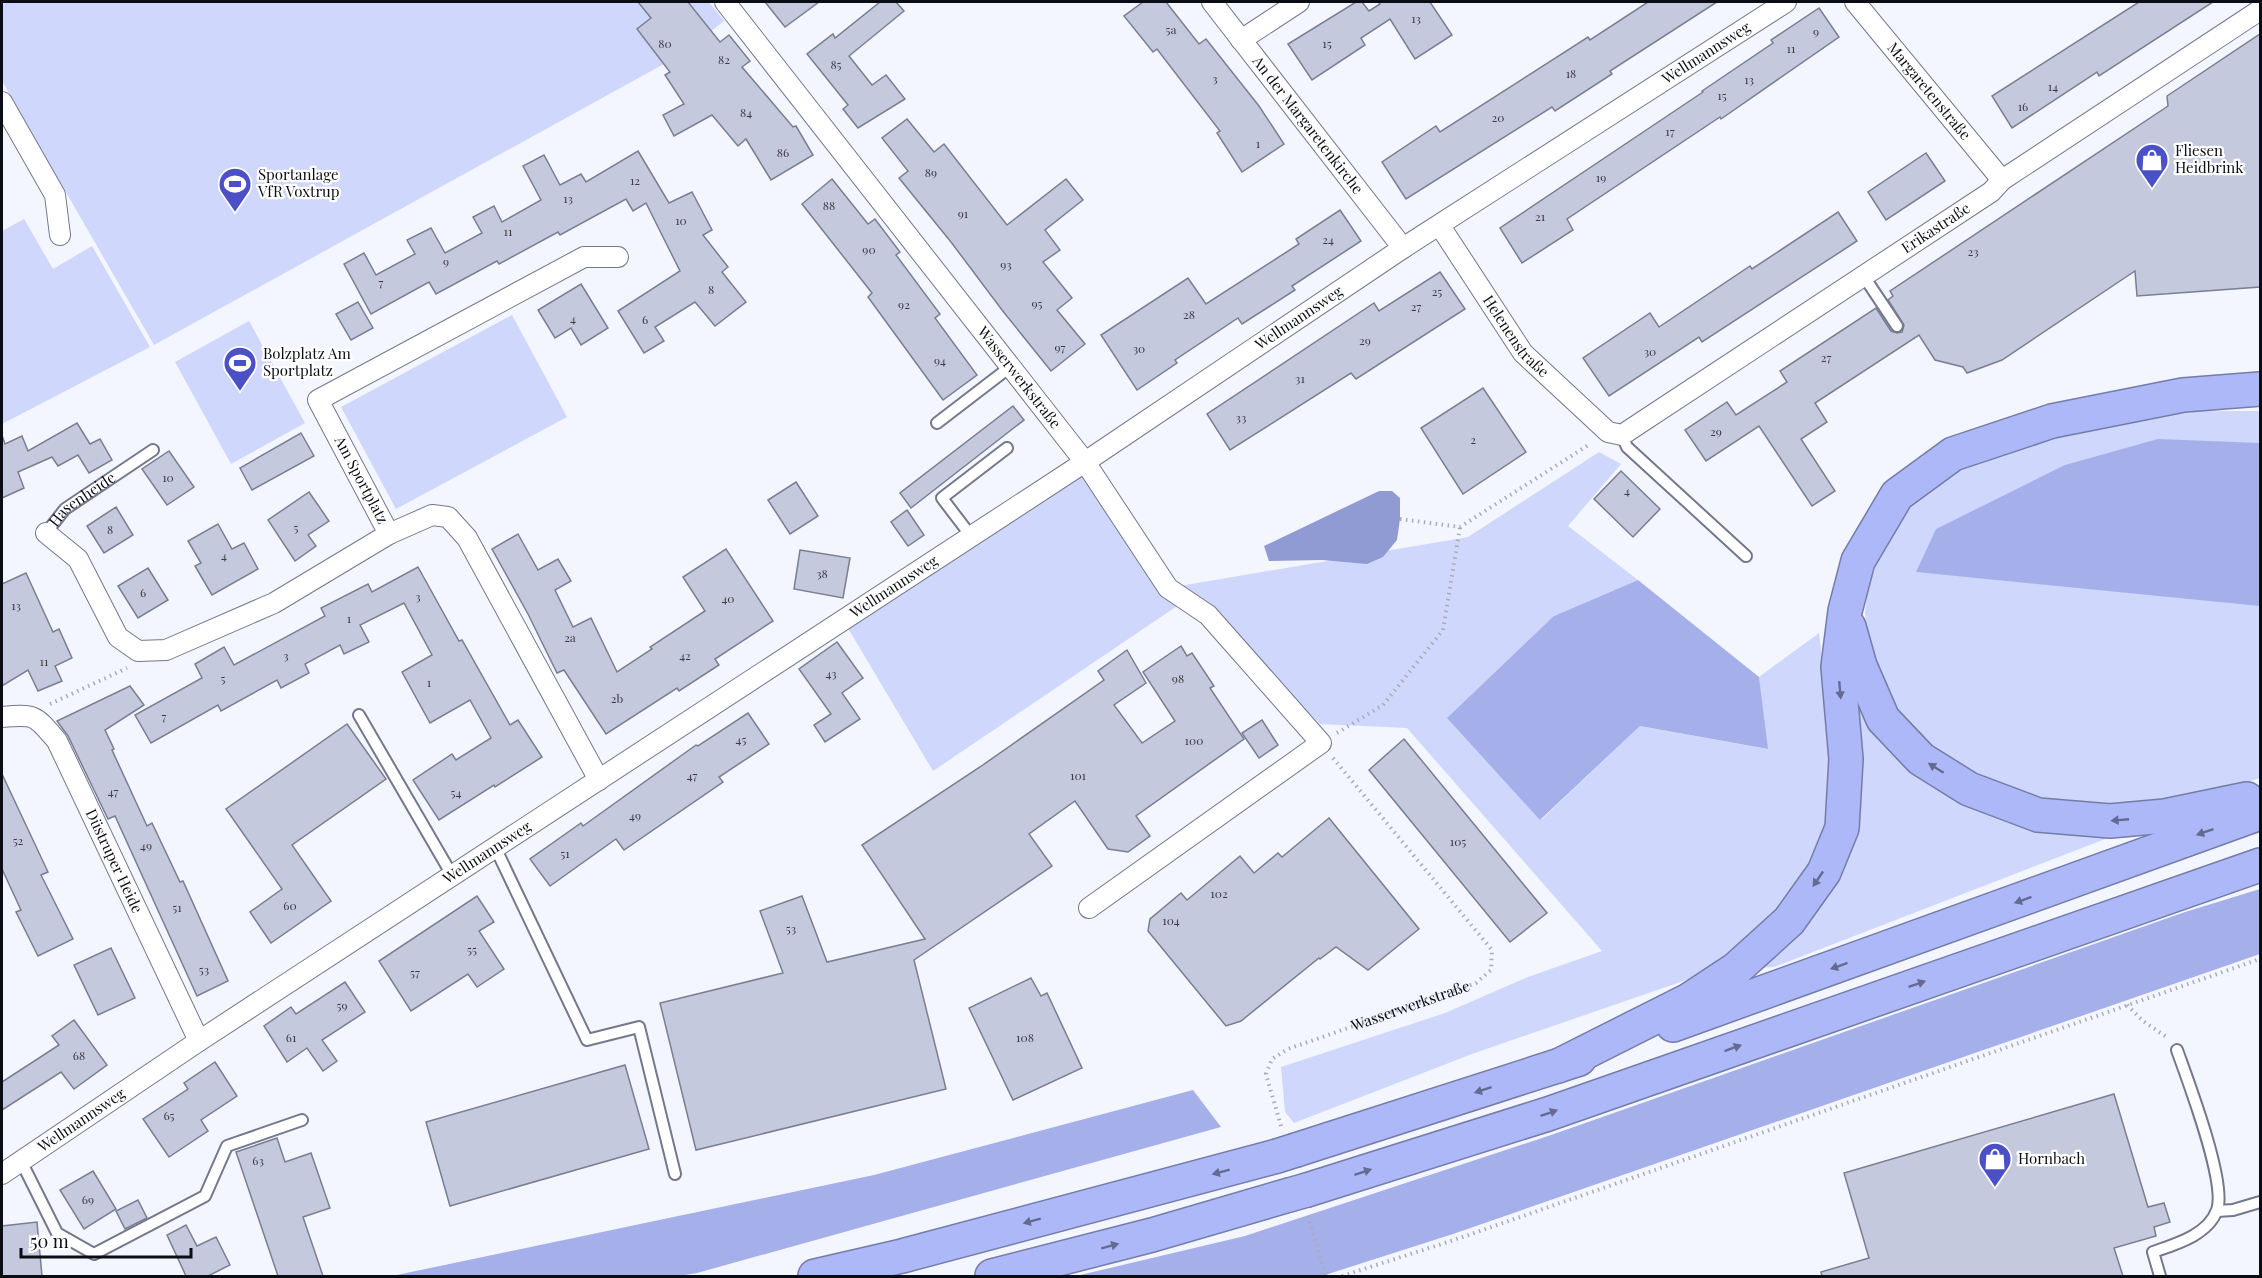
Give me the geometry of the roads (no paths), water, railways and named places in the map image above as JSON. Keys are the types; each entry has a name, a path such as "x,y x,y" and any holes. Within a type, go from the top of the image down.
{"highway":[{"path":"1558,1066 1689,1000 1736,969 1789,921 1824,872 1842,828 1846,759 1839,667 1845,611 1858,561 1897,495 1953,454 2052,421 2183,394 2260,389"},
{"path":"1845,611 1860,666 1883,719 1921,759 1969,789 2038,815 2109,821 2165,816 2260,797"},
{"path":"815,1276 914,1253 1558,1066 2260,813"},
{"path":"992,1276 1301,1198 2260,865"}],"street":[{"name":"Wasserwerkstraße","path":"725,2 1084,462 1168,588 1208,615 1321,743 1089,908"},
{"name":"An der Margaretenkirche","path":"1212,2 1403,248"},
{"path":"1241,40 1299,2"},
{"name":"Wellmannsweg","path":"2,1174 199,1041 1084,462 1403,248 1786,2"},
{"name":"Margaretenstraße","path":"1855,2 2002,180"},
{"name":"Erikastraße","path":"1615,433 1990,192 2002,180 2260,10"},
{"path":"2,102 55,195 60,235"},
{"name":"Helenenstraße","path":"1440,226 1522,353 1615,433"},
{"name":"Am Sportplatz","path":"599,780 467,538 448,517 432,515 389,534 318,400 584,257 618,257"},
{"name":"Hasenheide","path":"46,533 78,559 118,637 138,651 166,650 274,603 389,534"},
{"name":"Düstruper Heide","path":"2,717 26,715 39,719 57,741 199,1041"}],"lane":[{"path":"1863,275 1897,326"},
{"path":"937,423 1010,368"},
{"path":"1615,433 1627,447 1746,556"},
{"path":"971,536 942,498 1006,448"},
{"name":"Hasenheide","path":"46,533 65,509 153,450"},
{"path":"359,715 452,875"},
{"path":"495,847 587,1040 639,1027 675,1174"},
{"path":"2160,1276 2153,1252 2194,1236 2208,1224 2217,1211 2220,1196 2216,1174 2177,1050"},
{"path":"21,1161 57,1233 94,1254 205,1196 227,1146 302,1120"},
{"path":"2217,1211 2233,1210 2260,1202"}],"place":[{"name":"Fliesen Heidbrink","path":"2152,189"},
{"name":"Sportanlage VfR Voxtrup","path":"235,213"},
{"name":"Bolzplatz Am Sportplatz","path":"240,392"},
{"name":"Hornbach","path":"1995,1188"}]}
